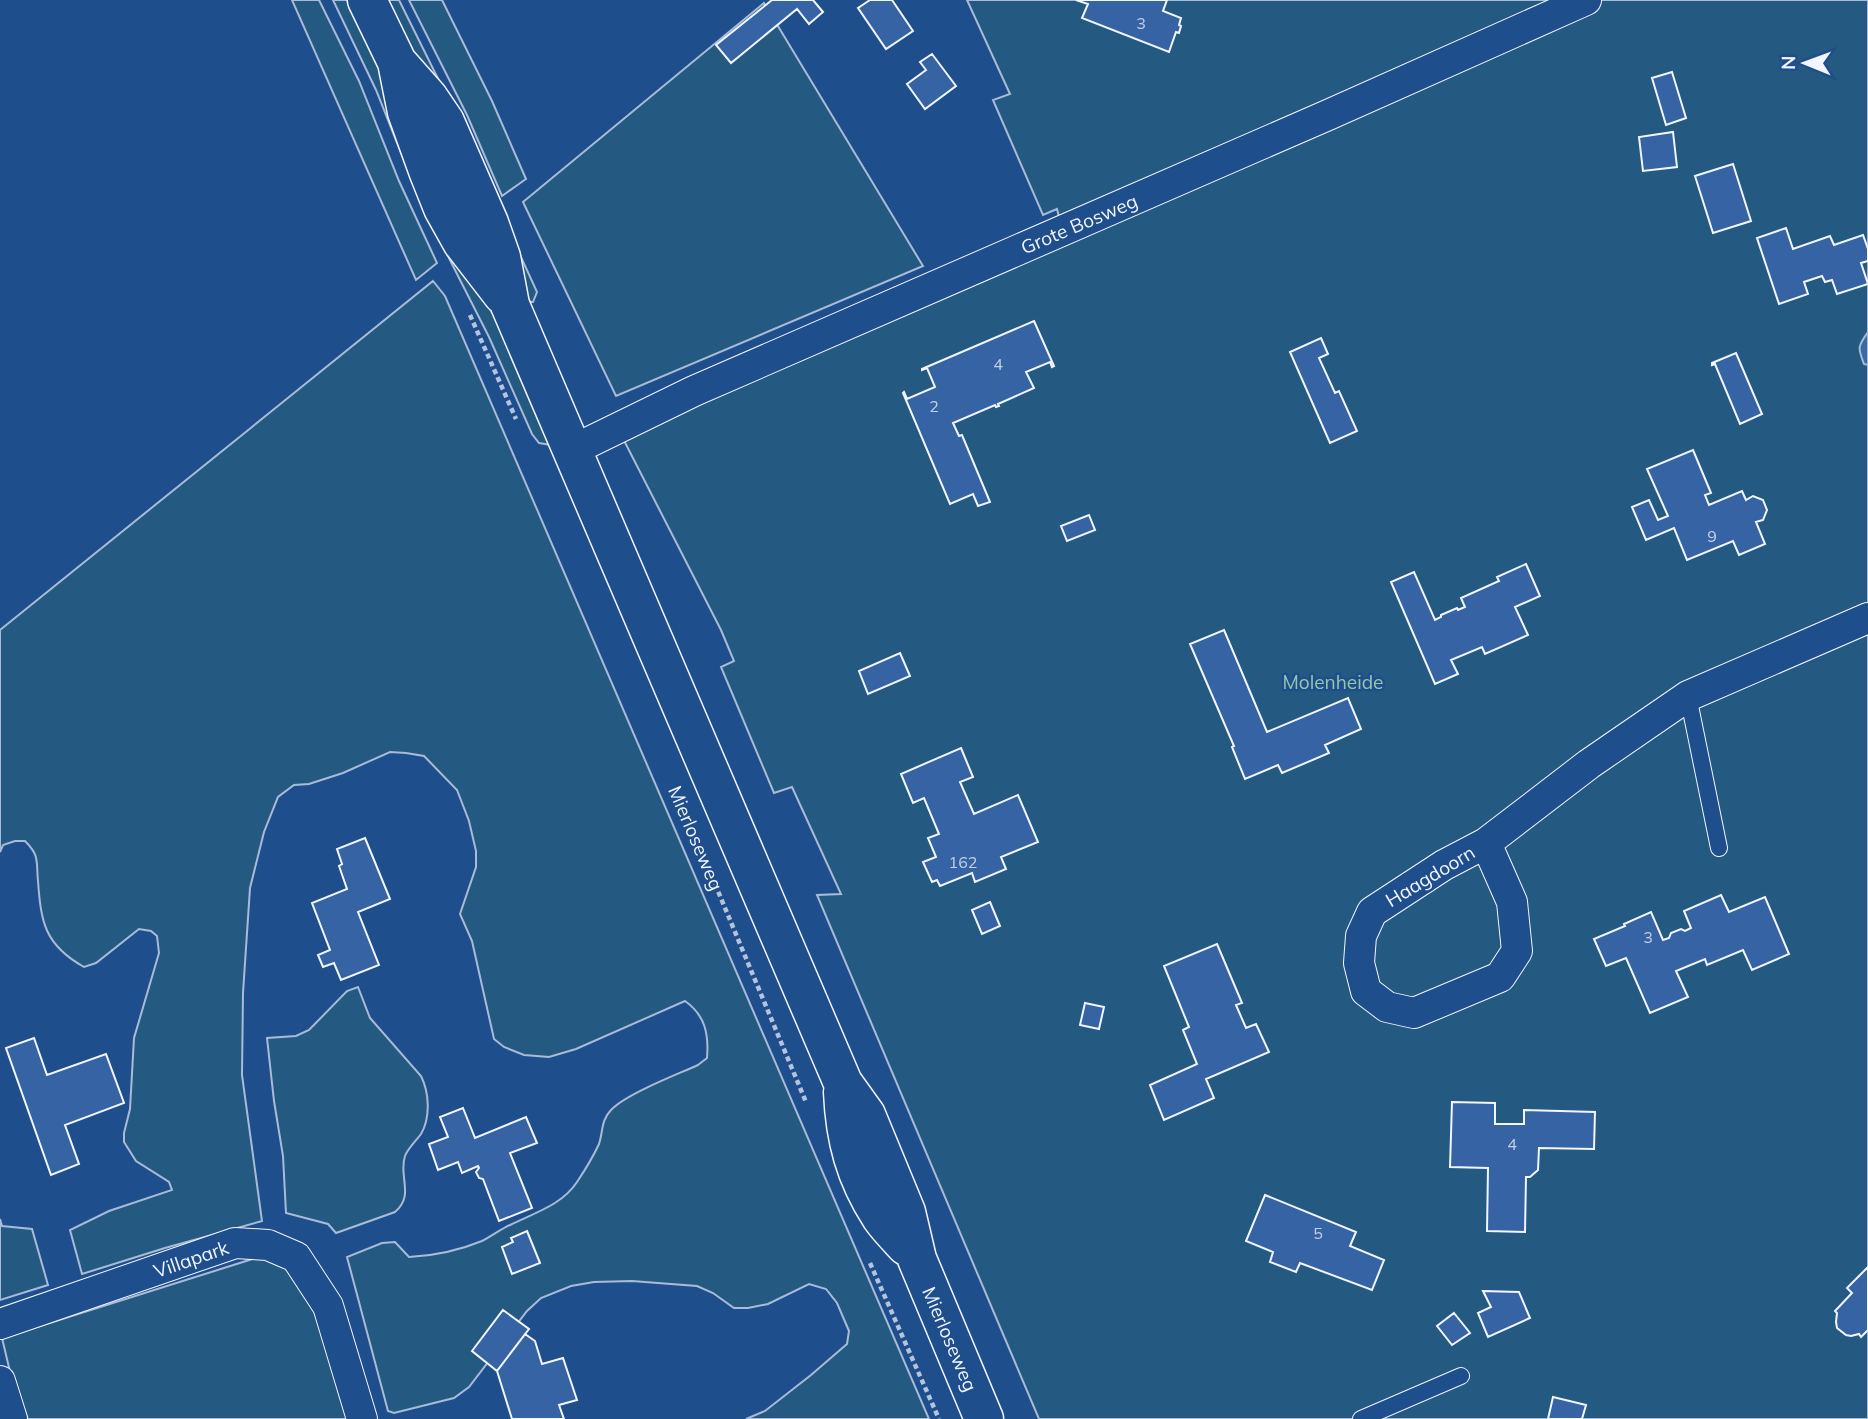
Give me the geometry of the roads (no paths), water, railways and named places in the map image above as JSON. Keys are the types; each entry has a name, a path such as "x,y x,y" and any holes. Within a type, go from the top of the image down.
{"main road":[{"name":"Mierloseweg","path":"367,0 397,62 446,122 475,232 510,304 843,1083 866,1115 906,1212 917,1258 984,1419"}],"street":[{"name":"Grote Bosweg","path":"573,450 694,391 1586,0"},
{"name":"Haagdoorn","path":"1486,843 1512,902 1517,951 1500,976 1453,997 1414,1013 1387,1007 1366,990 1359,963 1361,936 1372,912 1444,865 1486,843 1589,764 1688,696 1868,618"},
{"name":"Villapark","path":"0,1324 235,1243 268,1245 296,1257 328,1306 362,1419"},
{"path":"0,1381 12,1419"}],"lane":[{"path":"1688,696 1719,848"},
{"path":"1361,1419 1461,1376"}],"park label":[{"name":"Molenheide","path":"1333,682"}]}
